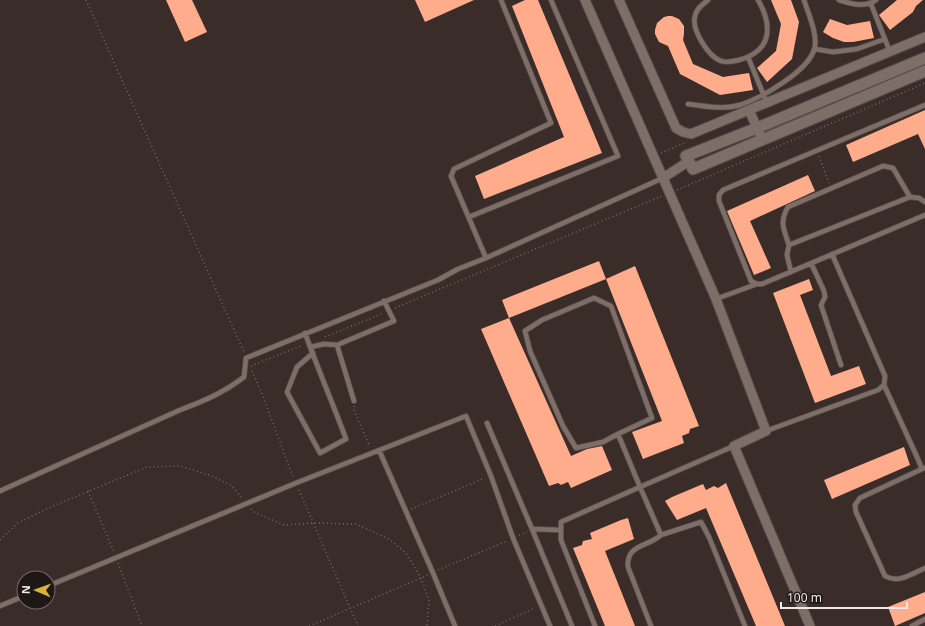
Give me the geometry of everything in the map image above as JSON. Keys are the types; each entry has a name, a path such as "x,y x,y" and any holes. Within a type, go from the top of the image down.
{"street":[{"path":"585,0 716,299 766,431 734,446 810,626"},
{"path":"619,0 676,128 691,134 750,110 765,98 890,52 925,37"},
{"path":"921,59 757,128 686,156 692,169 762,139 924,76"},
{"path":"750,110 762,139"},
{"path":"664,178 689,161"}],"lane":[{"path":"486,258 451,176 454,169 551,123 501,0"},
{"path":"469,217 618,156 552,0"},
{"path":"708,0 699,8 694,19 697,32 710,54 722,62 737,60 756,53 767,38 768,23 758,0"},
{"path":"688,104 717,108 739,105 765,98 809,61 815,49 815,38 804,0"},
{"path":"839,0 849,4 871,4 876,0"},
{"path":"871,4 890,52"},
{"path":"815,49 833,52 857,49 885,39"},
{"path":"748,57 765,98"},
{"path":"921,59 924,76"},
{"path":"756,284 751,281 719,201 719,195 723,190 925,105"},
{"path":"791,272 787,255 789,245 782,222 783,215 788,208 883,166 893,168 910,197"},
{"path":"0,492 180,410 211,398 230,388 244,377 246,358 306,336 384,301 438,280 458,269 486,258 664,178"},
{"path":"789,245 910,197 918,198 925,202"},
{"path":"716,299 756,284 762,284 925,215"},
{"path":"832,254 885,376 884,385 924,468 860,498 855,505 856,512 885,576 892,580 901,579 925,568"},
{"path":"811,263 824,291 825,297 821,302 821,305 841,365"},
{"path":"594,298 611,306 652,418 618,434 603,442 576,448 563,426 530,350 525,330 542,320 594,298"},
{"path":"311,347 324,344 337,345 394,321 384,301"},
{"path":"306,336 311,347 346,439 320,453 287,392 297,367 313,353"},
{"path":"337,345 354,401"},
{"path":"766,431 878,390 884,385"},
{"path":"56,583 296,483 466,416 491,476 513,538 550,626"},
{"path":"487,423 572,626"},
{"path":"618,434 661,534"},
{"path":"595,626 561,540 561,522 734,446"},
{"path":"379,450 455,626"},
{"path":"650,626 628,567 627,560 633,550 656,539 661,534 702,522 745,626"},
{"path":"532,529 560,530"},
{"path":"0,606 16,599"},
{"path":"912,626 925,619"}],"path":[{"path":"86,0 250,366 296,483 358,626"},
{"path":"250,366 304,345 306,336 315,336 319,340 670,193 924,76"},
{"path":"817,151 831,188"},
{"path":"354,401 354,410 373,453"},
{"path":"0,540 18,523 46,509 147,467 180,466 212,476 232,486 254,512 284,525 313,523 356,524 390,539 406,553 421,578 429,601 427,626"},
{"path":"406,511 491,476"},
{"path":"309,626 532,529"},
{"path":"495,626 501,625 542,605"}],"building":[{"path":"166,0 192,0 207,32 185,42"},
{"path":"415,0 474,0 425,22"},
{"path":"525,0 538,0 602,153 484,199 475,176 564,137 512,6"},
{"path":"771,0 791,0 799,22 792,59 767,82 757,68 776,51 781,24"},
{"path":"897,0 923,0 916,6 913,12 890,30 879,15"},
{"path":"668,16 679,19 684,26 683,40 693,64 723,77 749,73 753,90 720,95 680,74 668,46 659,42 655,34 657,23 664,17"},
{"path":"830,19 847,25 870,21 874,38 844,42 833,38 823,32"},
{"path":"925,110 925,149 918,134 853,162 846,145"},
{"path":"808,175 815,191 750,221 771,268 754,275 727,211"},
{"path":"599,261 606,279 509,318 502,300"},
{"path":"635,266 699,426 690,429 689,433 682,436 684,443 643,459 632,432 662,421 606,279"},
{"path":"809,279 813,290 800,295 831,376 859,366 866,384 815,403 773,293"},
{"path":"509,318 571,456 587,449 602,446 612,470 571,488 568,482 561,485 558,483 549,486 481,329"},
{"path":"904,447 910,465 832,499 824,480"},
{"path":"726,483 785,626 756,626 706,508 677,520 665,501 703,484 706,490 714,486 718,488"},
{"path":"628,518 634,539 605,551 635,626 605,626 573,548 582,545 583,541 592,539 590,533"},
{"path":"925,592 925,613 895,626 888,607"}]}
